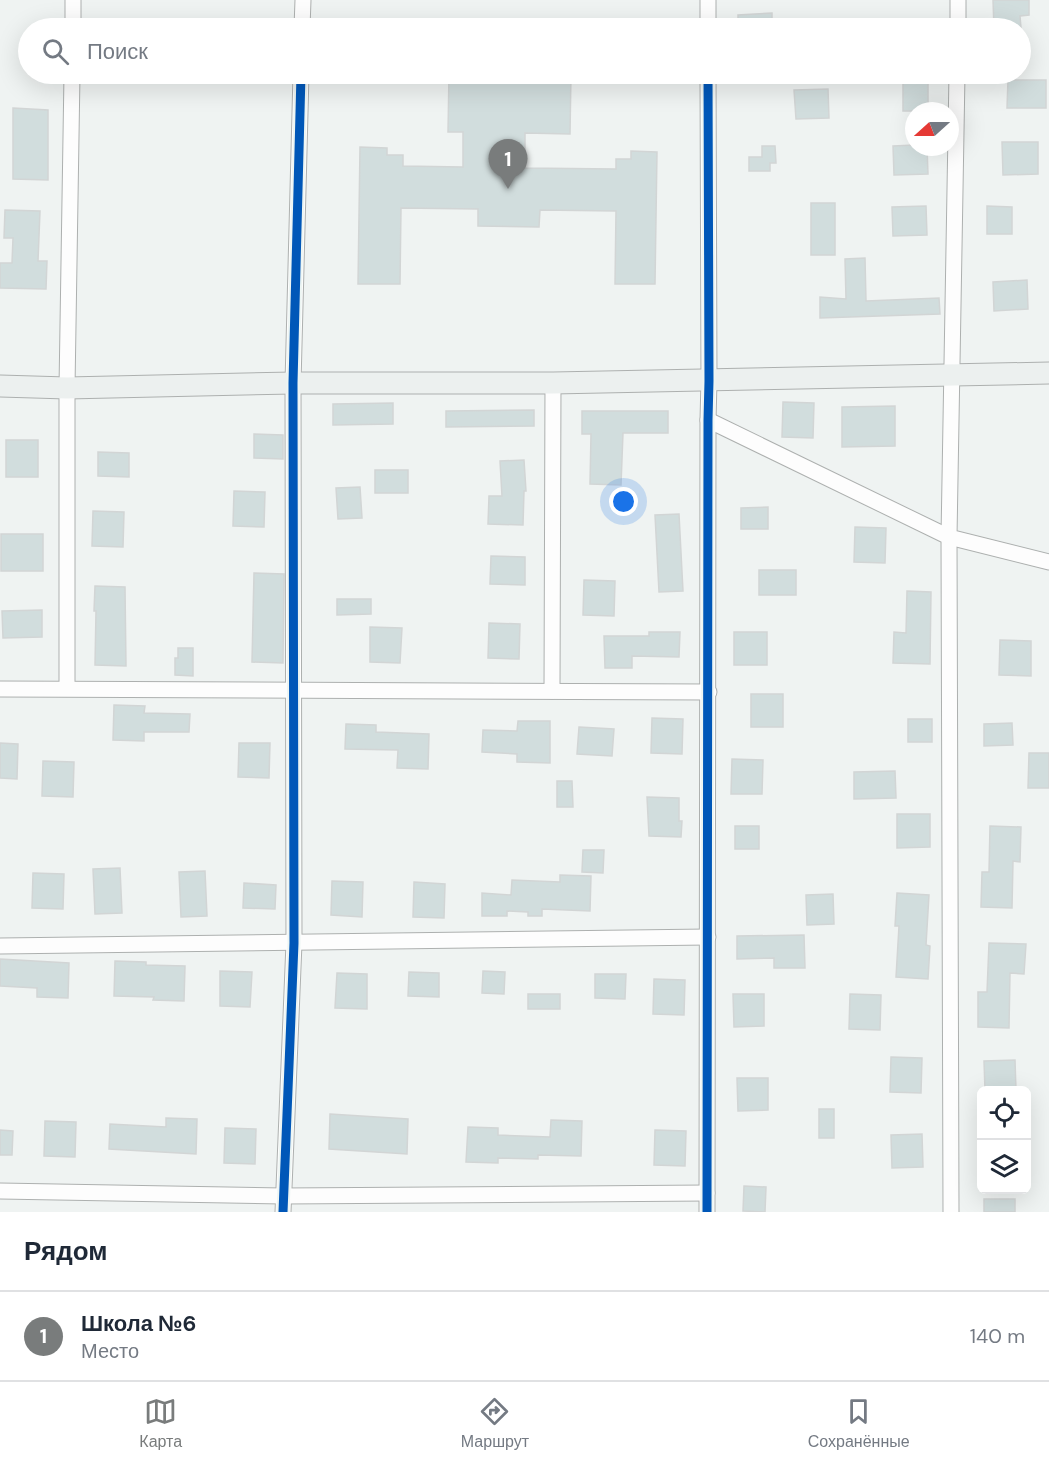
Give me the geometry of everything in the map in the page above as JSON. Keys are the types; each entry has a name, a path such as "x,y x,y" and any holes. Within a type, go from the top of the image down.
{"street":[{"path":"73,0 73,18"},
{"path":"302,18 303,0"},
{"path":"708,0 708,18"},
{"path":"958,0 958,18"},
{"path":"67,688 67,388 72,84"},
{"path":"283,1204 294,943 293,383 301,84"},
{"path":"707,1212 708,84"},
{"path":"951,1212 949,537 957,84"},
{"path":"0,386 67,388 293,383 553,383 1049,373"},
{"path":"552,691 553,383"},
{"path":"708,420 949,537 1049,562"},
{"path":"0,688 709,692"},
{"path":"0,946 708,937"},
{"path":"0,1191 283,1204 707,1193"}],"building":[{"path":"993,0 1029,0 1029,15 1020,16 1020,18 994,18"},
{"path":"772,13 772,18 738,18 738,15"},
{"path":"1031,80 1046,80 1046,108 1007,108 1008,84 1031,84"},
{"path":"449,84 571,84 570,134 525,133 525,168 616,169 616,159 631,159 631,151 657,152 655,284 615,284 616,211 540,210 539,227 478,226 478,209 401,208 400,284 358,284 360,147 387,148 387,155 403,155 403,166 463,167 463,132 448,132"},
{"path":"903,84 928,84 928,102 905,102 905,111 903,111"},
{"path":"828,89 829,118 796,119 794,90"},
{"path":"13,108 48,110 48,180 13,179"},
{"path":"1002,142 1038,142 1038,174 1003,175"},
{"path":"905,145 905,156 927,156 928,174 894,175 893,146"},
{"path":"762,146 775,146 776,163 770,163 770,171 749,171 749,157 762,157"},
{"path":"811,203 835,203 835,255 811,255"},
{"path":"926,206 927,235 893,236 892,207"},
{"path":"987,206 1012,207 1012,234 987,234"},
{"path":"5,210 40,211 38,261 47,261 46,289 0,288 0,263 12,263 13,238 4,238"},
{"path":"865,258 866,301 939,298 940,314 820,318 820,297 846,299 845,259"},
{"path":"1027,280 1028,309 994,311 993,282"},
{"path":"783,402 814,403 813,438 782,437"},
{"path":"393,403 393,424 333,425 333,404"},
{"path":"895,406 895,446 842,447 842,407"},
{"path":"534,410 534,426 446,427 446,411"},
{"path":"582,411 668,411 668,433 623,433 621,485 590,484 591,434 582,434"},
{"path":"254,434 283,435 283,459 254,458"},
{"path":"6,440 38,440 38,477 6,477"},
{"path":"98,452 129,453 129,477 98,476"},
{"path":"524,460 526,491 524,491 523,525 488,524 489,496 502,496 500,461"},
{"path":"375,470 408,470 408,493 375,493"},
{"path":"360,487 362,518 338,519 336,488"},
{"path":"234,491 265,492 264,527 233,526"},
{"path":"768,507 768,529 741,529 741,508"},
{"path":"93,511 124,512 123,547 92,546"},
{"path":"679,514 683,591 659,592 655,515"},
{"path":"855,527 886,528 885,563 854,562"},
{"path":"1,534 43,534 43,571 1,571"},
{"path":"491,556 525,557 525,585 490,584"},
{"path":"759,570 796,570 796,595 759,595"},
{"path":"254,573 284,574 283,663 252,662"},
{"path":"584,580 615,581 614,616 583,615"},
{"path":"95,586 125,587 126,666 95,665"},
{"path":"907,591 931,592 930,664 893,663 894,632 906,633"},
{"path":"337,599 371,599 371,614 337,615"},
{"path":"42,610 42,637 3,638 2,611"},
{"path":"489,623 520,624 519,659 488,658"},
{"path":"370,627 402,628 400,663 370,662"},
{"path":"649,632 680,632 679,657 632,656 632,668 605,668 604,636 649,636"},
{"path":"734,632 767,632 767,665 734,665"},
{"path":"1000,640 1031,641 1031,676 999,675"},
{"path":"178,648 193,648 193,676 175,675 175,658 178,658"},
{"path":"751,694 783,694 783,727 751,727"},
{"path":"114,705 145,706 144,713 190,714 189,732 144,732 144,741 113,740"},
{"path":"652,718 683,719 682,754 651,753"},
{"path":"908,719 932,719 932,742 908,742"},
{"path":"518,721 550,721 550,763 517,762 517,754 482,752 483,730 517,731"},
{"path":"1012,723 1013,745 984,746 984,724"},
{"path":"346,724 376,725 376,732 429,734 428,769 397,768 398,750 345,749"},
{"path":"579,727 614,729 612,756 577,754"},
{"path":"0,743 18,744 17,779 0,778"},
{"path":"239,743 270,743 269,778 238,777"},
{"path":"1029,753 1049,753 1049,788 1028,788"},
{"path":"732,759 763,760 762,794 731,794"},
{"path":"43,761 74,762 73,797 42,796"},
{"path":"895,771 896,798 854,799 854,772"},
{"path":"557,781 572,781 573,807 557,807"},
{"path":"647,797 679,798 679,821 682,821 681,837 649,836"},
{"path":"897,814 930,814 930,847 897,848"},
{"path":"735,826 759,826 759,849 735,849"},
{"path":"990,826 1021,827 1020,862 1013,861 1012,908 981,907 982,872 989,872"},
{"path":"583,850 604,850 603,873 582,872"},
{"path":"120,868 122,913 95,914 93,869"},
{"path":"205,871 207,916 181,917 179,872"},
{"path":"33,873 64,874 63,909 32,908"},
{"path":"560,875 591,876 590,911 542,909 542,916 528,916 528,912 507,911 507,916 482,916 482,893 511,895 512,880 560,882"},
{"path":"332,881 363,882 362,917 331,915"},
{"path":"414,882 445,884 444,918 413,917"},
{"path":"244,883 276,885 275,909 243,908"},
{"path":"897,893 929,895 926,945 930,946 928,979 896,977 899,926 895,926"},
{"path":"833,894 834,924 807,925 806,895"},
{"path":"804,935 805,968 774,968 774,958 737,959 737,936"},
{"path":"989,943 1026,944 1024,974 1010,973 1009,1028 978,1027 978,992 987,992"},
{"path":"0,959 69,963 68,998 37,997 37,988 0,986"},
{"path":"115,961 185,966 184,1001 153,1000 154,997 114,996"},
{"path":"220,971 252,972 250,1007 220,1006"},
{"path":"483,971 505,972 504,994 482,993"},
{"path":"409,972 439,973 439,997 408,996"},
{"path":"337,973 367,974 367,1009 335,1008"},
{"path":"595,974 626,974 625,999 595,998"},
{"path":"654,979 685,980 684,1015 653,1014"},
{"path":"528,994 560,994 560,1009 528,1009"},
{"path":"733,994 764,994 764,1026 734,1027"},
{"path":"850,994 881,995 880,1030 849,1029"},
{"path":"891,1057 922,1058 921,1093 890,1092"},
{"path":"1015,1060 1016,1086 985,1086 984,1061"},
{"path":"737,1078 768,1078 768,1110 738,1111"},
{"path":"819,1109 834,1109 834,1138 819,1138"},
{"path":"330,1114 408,1119 407,1154 329,1149"},
{"path":"166,1118 197,1119 196,1154 109,1149 110,1124 166,1127"},
{"path":"551,1120 582,1121 581,1156 538,1155 538,1159 498,1158 498,1163 466,1162 468,1127 498,1128 498,1135 550,1137"},
{"path":"45,1121 76,1122 75,1157 44,1156"},
{"path":"225,1128 256,1129 255,1164 224,1163"},
{"path":"0,1130 13,1131 12,1155 0,1155"},
{"path":"655,1130 686,1131 685,1166 654,1165"},
{"path":"922,1134 923,1167 892,1168 891,1135"},
{"path":"744,1186 766,1187 765,1212 743,1211"},
{"path":"984,1199 1015,1199 1015,1212 984,1212"}],"cycle path":[{"path":"283,1212 294,943 293,383 301,84"},
{"path":"707,1212 708,84"}],"place":[{"name":"Школа №6","path":"508,189"}]}
